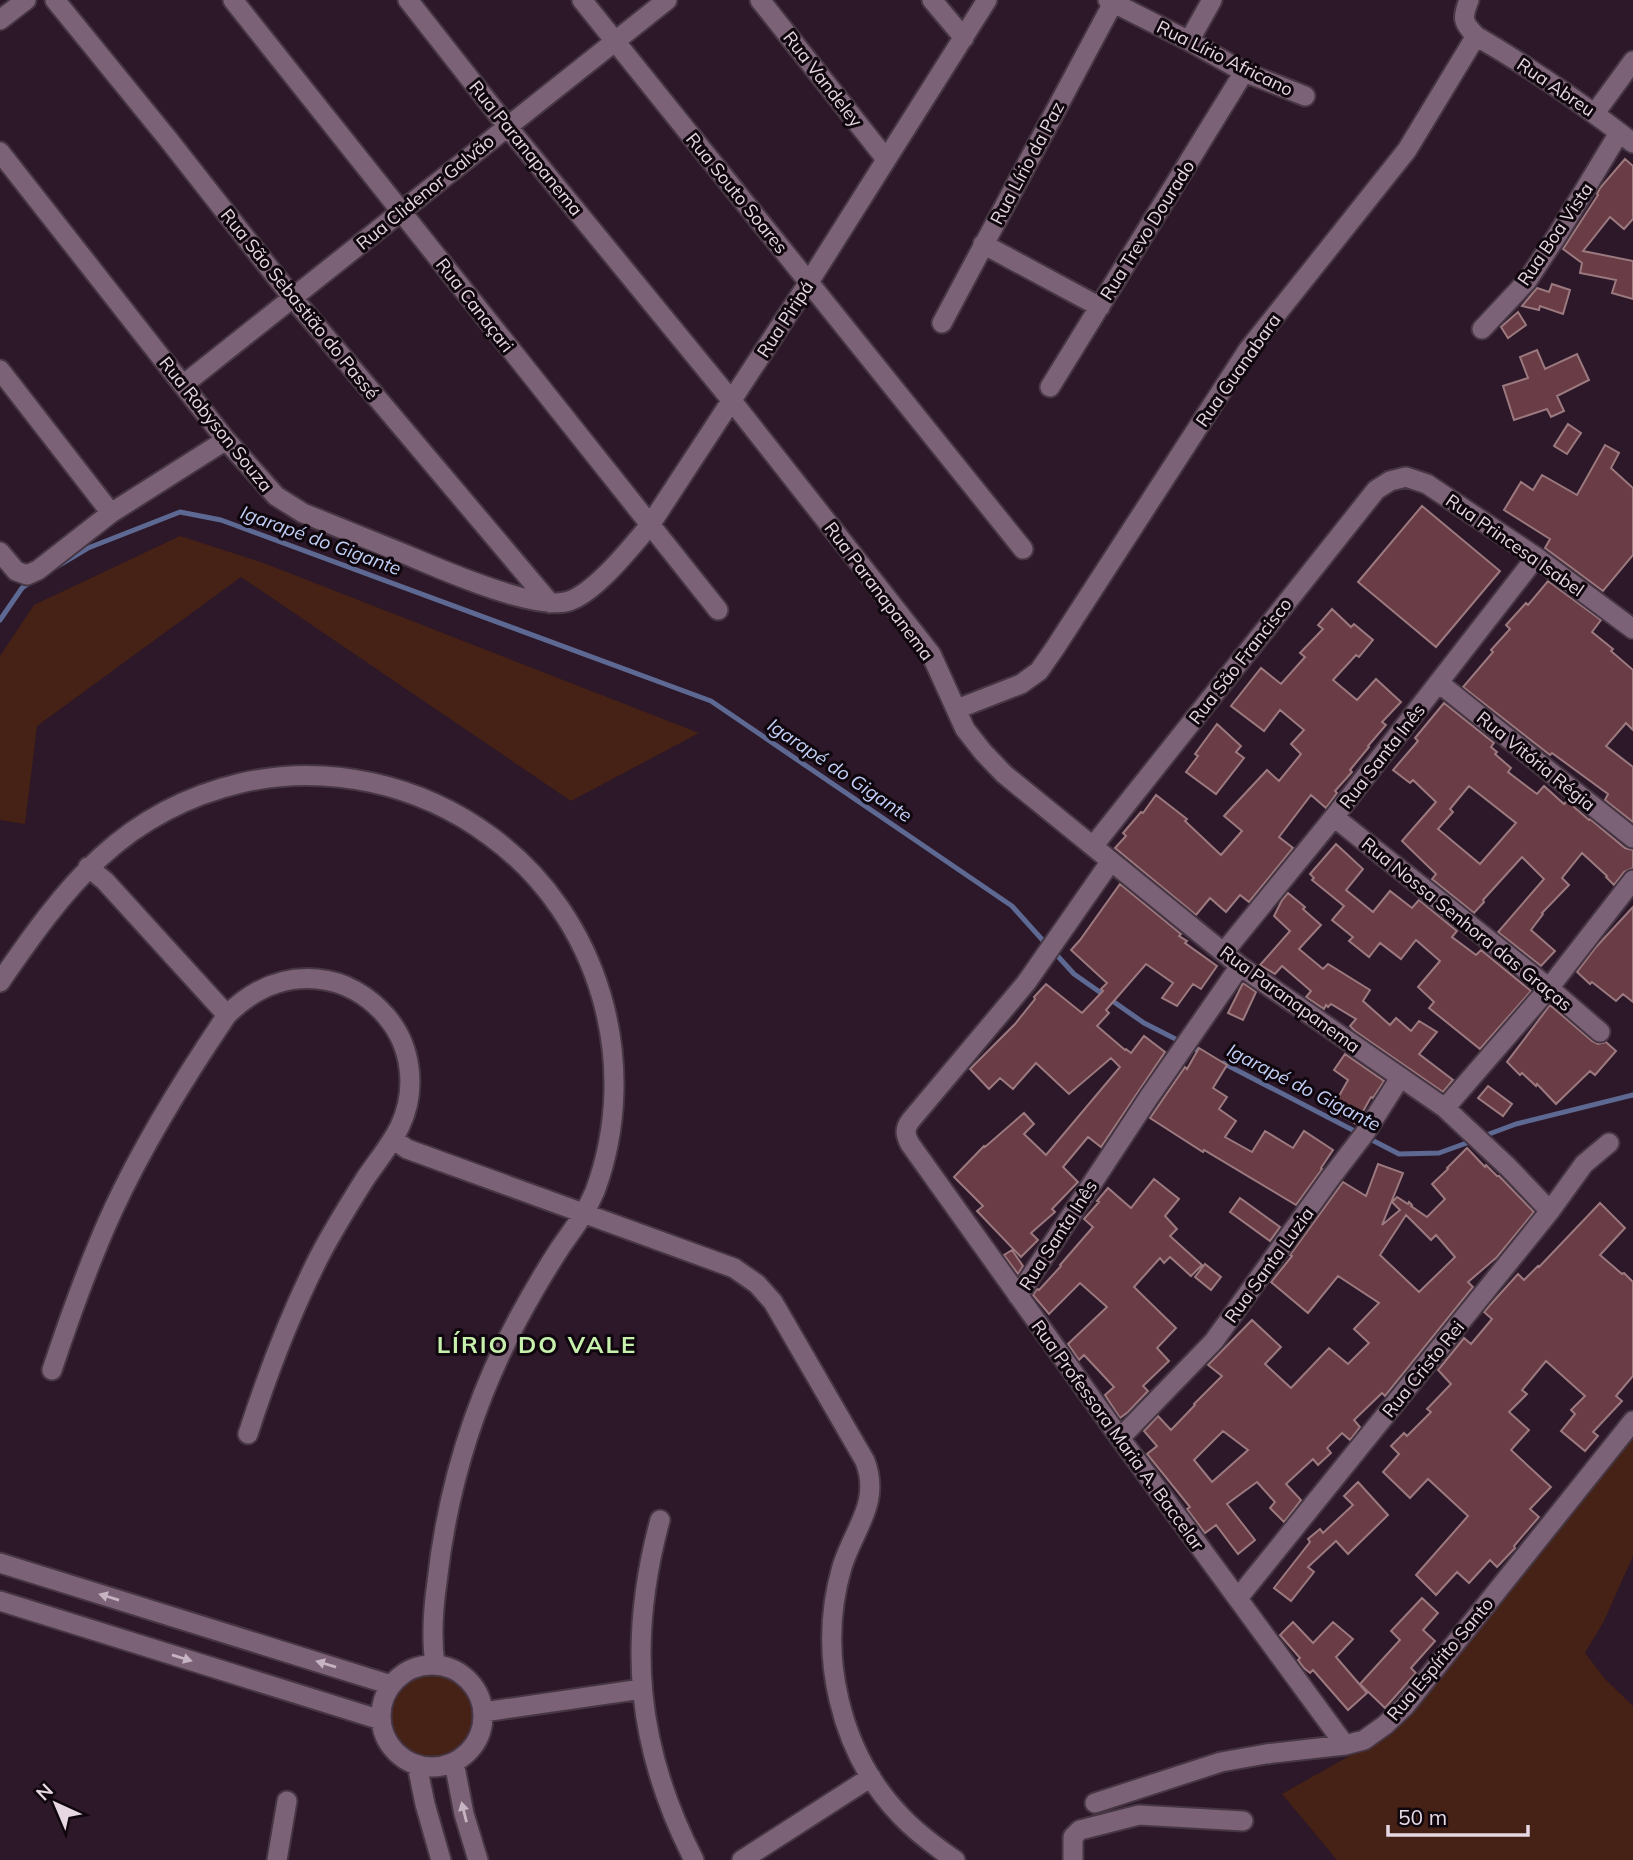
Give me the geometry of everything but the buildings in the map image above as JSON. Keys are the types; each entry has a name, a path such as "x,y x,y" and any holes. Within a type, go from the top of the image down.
{"street":[{"path":"0,20 26,0"},
{"name":"Rua São Sebastião do Passé","path":"55,0 169,139 292,297 550,603"},
{"name":"Rua Canaçari","path":"233,0 718,610"},
{"name":"Rua Paranapanema","path":"408,0 732,401 930,654 965,729 983,752 1004,774 1240,966 1445,1108 1550,1211"},
{"name":"Rua Souto Soares","path":"582,0 1023,549"},
{"name":"Rua Clidenor Galvão","path":"183,385 667,0"},
{"name":"Rua Vandeley","path":"760,0 886,159"},
{"path":"932,0 964,38"},
{"name":"Rua Piripá","path":"550,603 566,603 578,598 623,556 650,525 809,282 987,0"},
{"path":"1189,41 1212,0"},
{"path":"1469,0 1464,14 1466,26 1476,36"},
{"name":"Rua Lírio Africano","path":"1110,1 1244,72 1305,96"},
{"name":"Rua Lírio da Paz","path":"942,323 1110,1"},
{"name":"Rua Abreu","path":"1476,36 1595,113 1626,138"},
{"name":"Rua Guanabara","path":"957,709 1021,684 1039,671 1248,350 1407,150 1476,36"},
{"path":"1595,113 1633,61"},
{"name":"Rua Trevo Dourado","path":"1050,387 1244,72"},
{"name":"Rua Boa Vista","path":"1482,329 1527,281 1626,138"},
{"name":"Rua Robyson Souza","path":"0,152 226,440 276,496 303,513 481,585 550,603"},
{"path":"984,244 1100,307"},
{"path":"0,370 111,513"},
{"path":"0,552 16,571 27,575 38,570 111,513 226,440"},
{"name":"Rua Princesa Isabel","path":"1390,481 1406,477 1427,484 1630,621"},
{"name":"Rua São Francisco","path":"1094,845 1376,490 1390,481"},
{"name":"Rua Santa Inês","path":"1224,952 1334,817 1536,556"},
{"name":"Rua Vitória Régia","path":"1438,683 1633,838"},
{"path":"0,982 33,935 88,867 110,847 161,813 188,800 236,784 276,777 316,776 366,781 424,798 477,826 523,863 543,885 576,933 589,960 607,1016 612,1045 614,1104 610,1133 595,1191 584,1215 517,1319 468,1434 456,1475 439,1559 432,1644 435,1664"},
{"name":"Rua Nossa Senhora das Graças","path":"1334,817 1601,1032"},
{"name":"Rua Professora Maria A. Baccelar","path":"1111,861 1040,963 911,1120 905,1135 1120,1438 1345,1745"},
{"path":"88,867 105,881 227,1015"},
{"path":"1445,1108 1549,988 1633,880"},
{"name":"Rua Santa Inês","path":"1018,1296 1186,1042 1240,966"},
{"path":"52,1370 70,1315 114,1209 166,1109 227,1015 254,993 286,980 303,978 337,983 367,998 390,1021 402,1041 410,1087 406,1110 393,1139 342,1216 298,1298 262,1388 248,1434"},
{"name":"Rua Santa Luzia","path":"1120,1438 1214,1341 1365,1133 1400,1077"},
{"path":"393,1139 407,1149 734,1268 757,1284 773,1302 864,1461 870,1478 868,1508 842,1567 834,1608 834,1675 847,1728 871,1777 900,1815 927,1840 955,1860"},
{"name":"Rua Cristo Rei","path":"1238,1598 1550,1211 1584,1164 1609,1143"},
{"name":"Rua Espírito Santo","path":"1095,1803 1221,1762 1364,1740 1405,1706 1633,1421"},
{"path":"660,1520 644,1590 640,1662 642,1689 657,1769 668,1803 694,1860"},
{"path":"0,1563 391,1685"},
{"path":"0,1601 381,1720"},
{"path":"435,1664 458,1671 468,1679 476,1689 484,1712 477,1742 467,1754 454,1762 430,1767 417,1765 396,1753 383,1732 381,1720 385,1695 391,1685 411,1669 435,1664"},
{"path":"484,1712 642,1689"},
{"path":"454,1762 464,1814 478,1860"},
{"path":"417,1765 441,1860"},
{"path":"742,1860 871,1777"},
{"path":"277,1860 287,1801"},
{"path":"1073,1860 1073,1837 1080,1830 1139,1815 1243,1821"}],"shaded area":[{"path":"180,536 261,562 699,733 571,801 241,577 37,726 25,824 0,820 0,656 34,605"},
{"path":"1633,1439 1633,1556 1604,1621 1585,1653 1605,1679 1633,1706 1633,1860 1337,1860 1282,1794 1395,1730"},
{"path":"432,1676 447,1679 460,1688 469,1701 472,1716 469,1731 460,1744 447,1753 432,1756 417,1753 404,1744 395,1731 392,1716 395,1701 404,1688 417,1679"}],"waterway":[{"name":"Igarapé do Gigante","path":"56,567 88,548 180,512 221,520 711,701 1012,906 1047,945"},
{"name":"Igarapé do Gigante","path":"0,620 22,588 32,581"},
{"name":"Igarapé do Gigante","path":"1054,952 1074,974 1144,1023 1201,1052"},
{"name":"Igarapé do Gigante","path":"1223,1063 1399,1154 1439,1153 1472,1141"},
{"name":"Igarapé do Gigante","path":"1481,1137 1516,1124 1633,1095"}],"district":[{"name":"LÍRIO DO VALE","path":"537,1344"}]}
